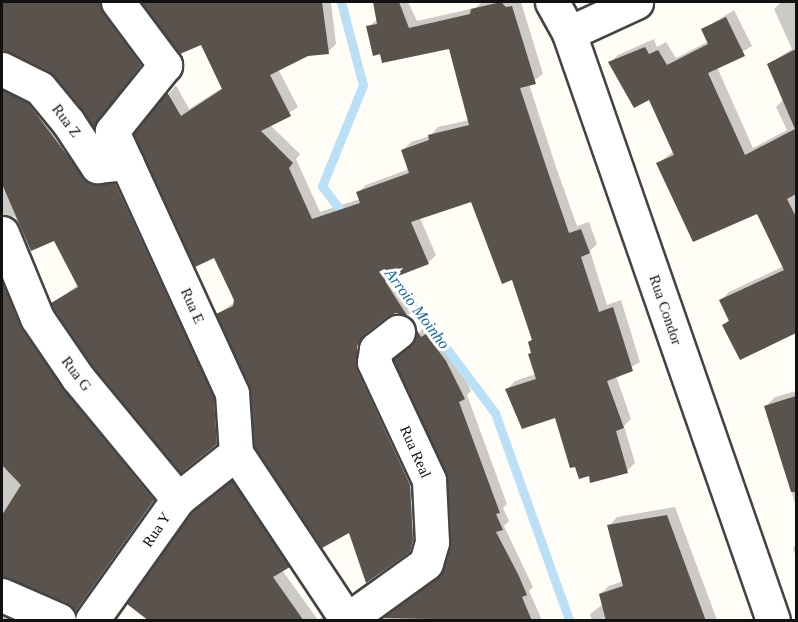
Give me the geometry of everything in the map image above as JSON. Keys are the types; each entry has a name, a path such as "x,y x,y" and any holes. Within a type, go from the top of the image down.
{"street":[{"name":"Rua E","path":"118,2 165,65 112,131 232,393 236,453 347,621"},
{"name":"Rua Condor","path":"552,2 568,33 773,621"},
{"path":"568,33 636,2"},
{"name":"Rua Z","path":"2,69 40,88 68,122 97,166 127,163"},
{"name":"Rua G","path":"2,233 37,318 78,378 178,499"},
{"name":"Rua Real","path":"347,621 426,563 432,542 429,480 374,362 376,349 398,332"},
{"name":"Rua Y","path":"92,621 178,499 236,453"},
{"path":"2,595 59,621"}],"building":[{"path":"2,2 100,2 103,13 141,65 94,127 54,76 2,50"},
{"path":"141,2 322,2 329,54 308,56 270,75 291,116 261,131 293,163 289,168 312,219 360,203 356,192 409,173 401,150 429,140 428,135 469,125 449,49 382,63 380,54 373,56 366,26 377,24 373,2 399,2 409,28 470,14 471,9 501,2 506,7 512,6 536,84 520,88 569,233 581,229 590,253 581,257 599,312 613,307 633,371 607,381 624,428 616,431 628,473 590,483 589,476 579,479 575,467 570,468 555,418 522,429 505,389 536,379 528,354 531,353 528,342 532,340 512,280 502,284 471,202 411,222 429,264 385,281 408,317 396,313 387,317 365,334 357,346 357,370 410,485 413,540 410,552 366,583 349,533 322,548 254,447 249,386 216,314 233,306 234,300 214,258 195,267 134,134 167,92 181,116 222,89 201,45 180,54"},
{"path":"726,17 745,56 708,73 745,155 795,129 767,64 796,49 796,194 787,199 796,217 796,333 740,360 722,325 729,321 719,300 784,270 757,214 693,242 656,163 674,155 649,100 634,108 608,62 645,47 649,54 658,50 667,65 708,44 701,29"},
{"path":"2,90 28,103 88,183 115,183 214,398 217,444 181,473 93,367 51,303 78,287 54,241 31,251 2,184"},
{"path":"2,281 21,328 63,389 154,500 75,612 67,603 2,577 2,515 21,485 2,465"},
{"path":"417,330 421,337 426,334 446,361 465,399 459,402 500,513 496,514 503,530 496,532 527,595 522,597 532,621 382,618 437,578 450,547 446,472 393,359 410,346"},
{"path":"796,396 796,492 791,492 764,406"},
{"path":"232,480 290,567 273,577 304,621 149,621 127,604 192,512"},
{"path":"667,515 706,621 606,621 599,594 623,586 607,525"}],"waterway":[{"name":"Arroio Moinho","path":"341,2 363,85 322,186 347,219"},
{"name":"Arroio Moinho","path":"387,270 495,413 569,620"}]}
